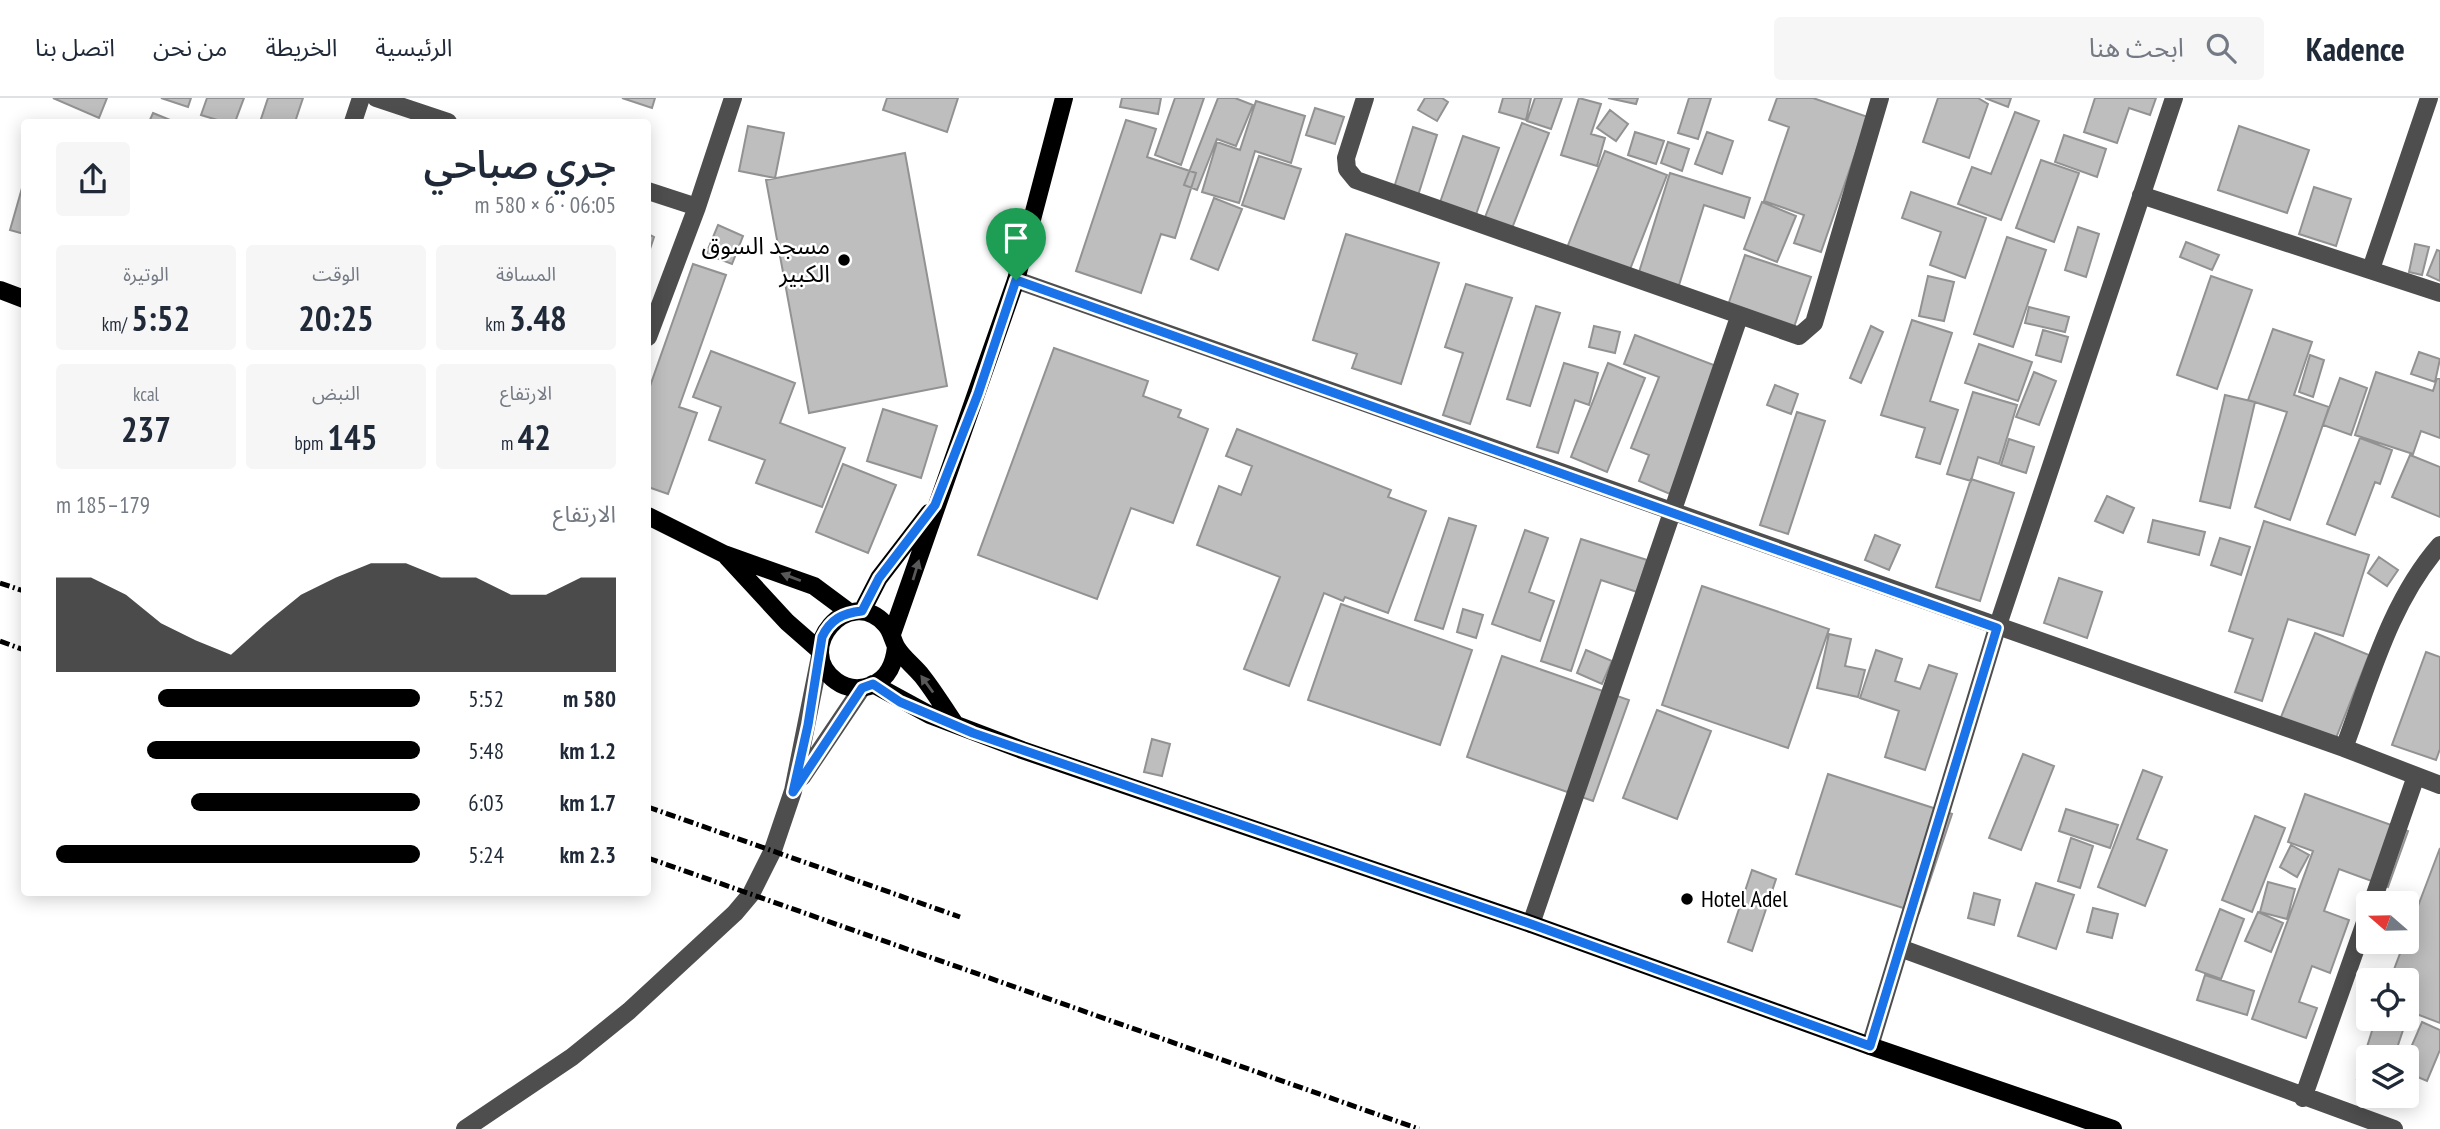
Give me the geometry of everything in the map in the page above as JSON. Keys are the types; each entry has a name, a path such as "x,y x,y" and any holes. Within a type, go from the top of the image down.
{"main road":[{"path":"868,686 891,669 894,640 935,505 978,394 1016,280 1064,98"},
{"path":"0,290 21,298"},
{"path":"935,505 855,612 827,626 820,653 823,668 839,684 868,686 900,702 1022,750 1531,924 1870,1046 2113,1129"},
{"path":"651,518 724,554 814,586 855,612 875,615 955,724"},
{"path":"724,554 787,622 820,653"}],"street":[{"path":"354,119 361,98"},
{"path":"376,98 439,119"},
{"path":"651,329 733,98"},
{"path":"1365,98 1346,158 1347,169 1356,180 1799,336 1814,323 1880,98"},
{"path":"1870,1046 1997,628 2174,98"},
{"path":"2371,270 2429,98"},
{"path":"651,192 696,207"},
{"path":"2141,195 2440,293"},
{"path":"1016,280 1674,511 1997,628 2344,748 2440,785"},
{"path":"1531,924 1739,317"},
{"path":"2344,748 2398,606 2440,545"},
{"path":"465,1129 572,1057 629,1011 735,913 751,894 773,850 793,792 820,653"},
{"path":"793,792 868,686"},
{"path":"2376,891 2416,776"},
{"path":"1900,948 2303,1098 2394,1129"},
{"path":"2303,1098 2356,948"}],"building":[{"path":"53,98 107,98 99,118"},
{"path":"161,98 191,98 188,107"},
{"path":"207,98 244,98 236,119 214,119 201,115"},
{"path":"268,98 303,98 296,119 261,119"},
{"path":"622,98 655,98 652,108"},
{"path":"887,98 958,98 947,132 883,110"},
{"path":"1122,98 1161,98 1158,114 1120,107"},
{"path":"1175,98 1204,98 1181,165 1155,155"},
{"path":"1218,98 1235,98 1253,105 1236,146 1217,139 1197,190 1184,185"},
{"path":"1425,98 1442,98 1448,102 1437,121 1418,110"},
{"path":"1503,98 1531,98 1526,120 1499,112"},
{"path":"1535,98 1562,98 1551,129 1527,121"},
{"path":"1579,98 1601,104 1591,134 1605,138 1597,166 1561,155"},
{"path":"1608,98 1638,98 1636,104"},
{"path":"1689,98 1711,98 1698,139 1678,133"},
{"path":"1777,98 1813,98 1868,117 1821,252 1794,243 1804,215 1764,201 1789,127 1769,120"},
{"path":"1938,98 1978,98 1988,104 1969,158 1923,142"},
{"path":"1985,98 2011,98 2008,107"},
{"path":"2095,98 2156,98 2150,115 2129,108 2117,143 2084,132"},
{"path":"1256,101 1305,116 1291,163 1255,151 1239,203 1202,192 1217,142 1240,150"},
{"path":"1315,108 1344,117 1335,144 1306,135"},
{"path":"1610,110 1628,124 1616,141 1597,128"},
{"path":"2015,112 2039,121 2001,220 1958,204 1972,167 1991,174"},
{"path":"153,113 168,119 150,119"},
{"path":"1126,120 1156,129 1147,157 1196,173 1175,238 1161,234 1141,293 1076,271"},
{"path":"1522,123 1549,133 1509,236 1482,225"},
{"path":"748,126 784,133 775,178 739,171"},
{"path":"2239,126 2309,150 2287,213 2218,190"},
{"path":"1413,127 1437,135 1416,202 1392,194"},
{"path":"1635,132 1664,141 1656,164 1628,155"},
{"path":"1707,132 1733,141 1722,174 1695,164"},
{"path":"2064,135 2106,149 2097,177 2055,162"},
{"path":"1463,136 1499,148 1472,226 1436,214"},
{"path":"1668,142 1689,149 1682,171 1661,163"},
{"path":"1605,151 1667,175 1627,277 1565,253"},
{"path":"905,153 947,386 809,413 766,180"},
{"path":"1259,156 1301,169 1284,219 1242,205"},
{"path":"2041,160 2079,173 2054,242 2016,228"},
{"path":"1670,173 1750,198 1744,218 1704,205 1675,298 1635,285"},
{"path":"2314,187 2351,199 2336,246 2299,234"},
{"path":"21,192 21,233 10,230"},
{"path":"1911,192 1986,218 1965,278 1930,265 1941,232 1902,218"},
{"path":"1214,198 1242,209 1218,270 1191,259"},
{"path":"1762,202 1796,216 1777,262 1744,249"},
{"path":"718,225 743,236 732,264 706,254"},
{"path":"2078,227 2099,234 2086,277 2065,270"},
{"path":"1346,234 1439,263 1401,384 1352,368 1357,354 1313,340"},
{"path":"2007,237 2046,250 2013,347 1974,334"},
{"path":"2186,242 2219,255 2212,270 2180,257"},
{"path":"2415,244 2429,247 2422,275 2409,272"},
{"path":"2437,250 2440,251 2440,281 2427,275"},
{"path":"1745,255 1811,277 1790,339 1724,317"},
{"path":"693,264 726,275 679,407 697,413 668,494 651,488 651,383"},
{"path":"1928,276 1954,282 1944,321 1919,316"},
{"path":"2211,276 2252,290 2217,389 2177,375"},
{"path":"1466,284 1512,298 1470,424 1443,415 1463,353 1445,347"},
{"path":"1536,306 1560,313 1530,406 1507,399"},
{"path":"2029,307 2069,317 2065,332 2025,323"},
{"path":"1912,320 1952,333 1930,401 1958,410 1940,464 1916,457 1925,428 1881,415"},
{"path":"1594,326 1620,332 1615,353 1589,347"},
{"path":"1871,326 1883,332 1861,383 1850,378"},
{"path":"2273,329 2312,342 2294,395 2329,407 2290,520 2255,507 2287,412 2248,400"},
{"path":"2043,330 2068,337 2061,362 2036,355"},
{"path":"1635,335 1719,367 1670,494 1639,481 1649,455 1631,448 1659,377 1624,364"},
{"path":"1979,344 2032,362 2018,401 1965,383"},
{"path":"1054,348 1148,381 1143,396 1181,410 1178,417 1208,429 1173,523 1131,508 1097,599 978,555"},
{"path":"711,351 795,383 780,423 845,448 822,507 756,483 765,460 709,440 721,407 693,397"},
{"path":"2419,352 2440,359 2435,382 2411,374"},
{"path":"2310,355 2324,360 2313,397 2299,392"},
{"path":"1564,363 1598,373 1589,405 1575,400 1558,453 1537,447"},
{"path":"1608,363 1645,378 1607,472 1571,457"},
{"path":"2034,372 2056,381 2039,425 2016,417"},
{"path":"2376,372 2433,391 2437,378 2440,379 2440,438 2421,431 2413,454 2355,435"},
{"path":"2340,378 2367,388 2351,435 2323,425"},
{"path":"1775,385 1798,394 1791,414 1767,405"},
{"path":"1973,392 2017,405 1999,464 1978,457 1971,481 1947,474"},
{"path":"2225,395 2255,402 2230,508 2200,501"},
{"path":"883,409 937,426 921,478 867,461"},
{"path":"1797,412 1825,421 1788,534 1760,525"},
{"path":"1237,429 1391,490 1388,497 1426,511 1388,613 1345,597 1343,601 1324,593 1289,686 1244,669 1280,577 1197,545 1219,486 1241,495 1252,466 1226,456"},
{"path":"2360,438 2392,450 2380,484 2375,482 2355,535 2327,524"},
{"path":"2009,439 2034,447 2026,473 2001,465"},
{"path":"2410,455 2440,467 2440,517 2392,497"},
{"path":"843,464 896,485 868,553 816,532"},
{"path":"1971,479 2014,493 1980,601 1936,587"},
{"path":"2107,496 2134,508 2123,533 2095,521"},
{"path":"1449,518 1476,526 1443,629 1415,620"},
{"path":"2153,520 2205,532 2199,555 2148,542"},
{"path":"2264,521 2369,555 2343,636 2288,619 2262,701 2235,692 2253,639 2229,631"},
{"path":"1525,530 1548,538 1529,592 1554,601 1540,641 1492,624"},
{"path":"1875,535 1900,545 1889,570 1865,560"},
{"path":"2220,538 2250,547 2241,575 2211,565"},
{"path":"1581,539 1647,560 1637,592 1601,580 1571,671 1541,661"},
{"path":"2379,557 2398,570 2387,586 2368,573"},
{"path":"2059,578 2102,592 2087,638 2044,623"},
{"path":"1702,586 1829,629 1788,748 1662,705"},
{"path":"1341,604 1472,650 1440,745 1308,700"},
{"path":"1463,609 1483,615 1476,638 1457,632"},
{"path":"2315,633 2369,655 2334,743 2279,722"},
{"path":"1829,634 1851,639 1845,666 1865,670 1858,697 1817,688"},
{"path":"1586,650 1612,661 1602,684 1577,673"},
{"path":"1876,650 1902,659 1895,681 1920,689 1929,665 1957,674 1925,770 1885,757 1899,711 1860,698"},
{"path":"2426,652 2440,657 2440,749 2436,760 2392,745"},
{"path":"1502,656 1629,700 1593,801 1467,757"},
{"path":"1657,710 1711,731 1677,819 1623,798"},
{"path":"1152,739 1170,744 1162,776 1144,772"},
{"path":"2023,754 2054,766 2021,850 1989,838"},
{"path":"2143,770 2162,777 2137,839 2167,850 2145,906 2098,887"},
{"path":"1828,774 1952,814 1919,913 1796,874"},
{"path":"2305,794 2408,831 2388,887 2339,869 2324,911 2349,920 2330,973 2312,966 2299,1002 2317,1008 2306,1038 2252,1019 2313,851 2288,842"},
{"path":"2066,809 2118,825 2110,848 2059,831"},
{"path":"2255,816 2285,828 2252,912 2222,900"},
{"path":"2071,838 2093,846 2080,888 2058,881"},
{"path":"2291,845 2309,855 2297,877 2280,867"},
{"path":"2440,848 2440,1023 2419,1015 2419,968 2395,968 2400,954 2419,954 2419,903"},
{"path":"1752,870 1776,879 1752,951 1728,942"},
{"path":"2268,882 2295,889 2287,919 2260,912"},
{"path":"2036,883 2074,895 2056,949 2018,936"},
{"path":"1974,893 2000,900 1994,925 1968,918"},
{"path":"2093,908 2118,914 2112,938 2087,932"},
{"path":"2220,909 2244,919 2221,979 2196,970"},
{"path":"2258,912 2283,923 2271,952 2245,941"},
{"path":"2205,975 2254,991 2247,1015 2197,1000"},
{"path":"2422,1022 2440,1030 2440,1050 2427,1081 2419,1078 2419,1045 2412,1045"},
{"path":"2372,1031 2403,1031 2398,1045 2368,1045"}],"railway":[{"path":"0,583 21,590"},
{"path":"0,641 21,649"},
{"path":"651,808 960,917"},
{"path":"651,859 1419,1129"}],"place":[{"name":"مسجد السوق الكبير","path":"844,260"},
{"name":"Hotel Adel","path":"1687,899"}],"route":[{"path":"1016,280 1674,511 1997,628 1870,1046 1531,924 973,733 900,702 873,684 862,688 793,792 808,725 822,637 827,626 837,618 849,612 862,611 879,578 935,505 978,394 1016,280"}]}
